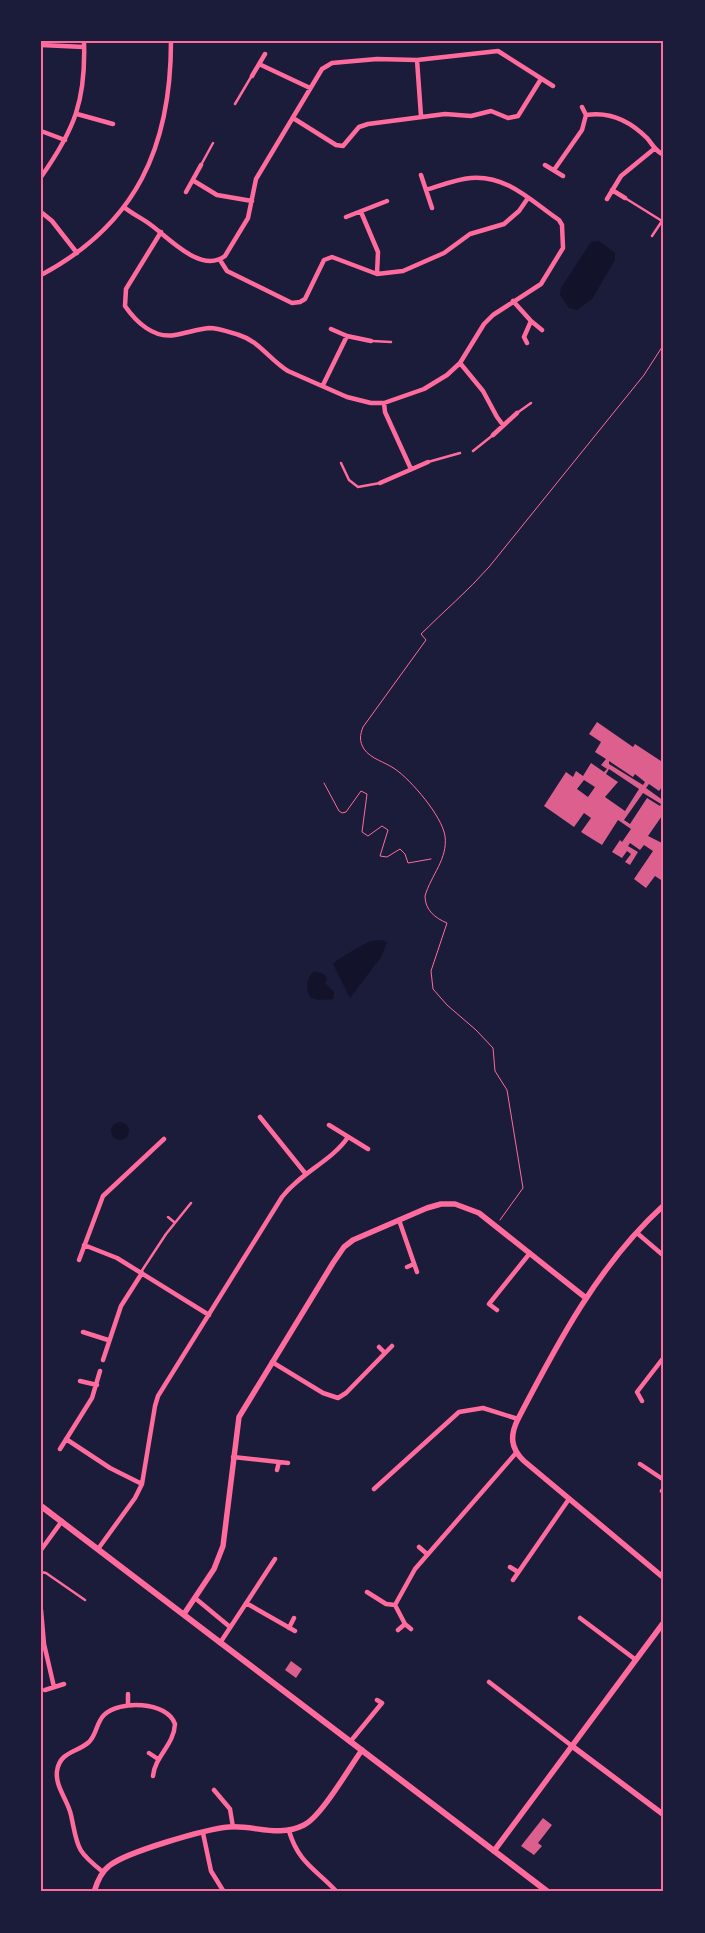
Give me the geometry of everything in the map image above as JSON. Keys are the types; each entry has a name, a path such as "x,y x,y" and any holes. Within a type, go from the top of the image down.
{"main road":[{"path":"41,1506 548,1892"}],"street":[{"path":"41,275 77,252 104,230 124,207 148,167 164,123 170,81 171,41"},
{"path":"41,45 84,44 81,99 77,114 65,140 41,177"},
{"path":"124,207 188,253 204,260 220,260 225,256 248,218 256,179 322,69 332,63 377,59 417,60 498,51 553,86"},
{"path":"252,76 265,54"},
{"path":"417,60 421,116"},
{"path":"259,64 310,88"},
{"path":"293,118 339,147 347,144 359,127 364,125 421,116 446,114 471,116 491,111 508,118 514,118 518,116 541,79"},
{"path":"554,170 582,130 586,114 582,107"},
{"path":"586,114 604,112 615,116 640,132 654,149 664,155"},
{"path":"77,114 113,124"},
{"path":"41,131 65,140"},
{"path":"607,199 622,176 654,149"},
{"path":"186,192 194,181 201,165"},
{"path":"545,165 562,176"},
{"path":"421,175 432,208"},
{"path":"161,232 126,289 125,306 140,324 162,335 172,336 207,328 217,328 241,335 261,347 279,365 357,400 384,403 424,389 447,375 460,363 484,324 513,301 541,284 564,248 562,225 559,220 512,186 490,178 463,179 426,190"},
{"path":"194,181 217,195 252,201"},
{"path":"612,190 625,198"},
{"path":"220,260 228,271 292,303 300,302 304,299 324,260 328,257 336,258 377,274 392,274 412,268 444,253 470,234 504,224 519,212 528,198"},
{"path":"346,217 387,200"},
{"path":"41,212 77,252"},
{"path":"361,212 378,252 377,274"},
{"path":"513,301 531,322 542,330"},
{"path":"527,343 524,337 531,322"},
{"path":"330,329 347,336 370,341"},
{"path":"323,385 347,336"},
{"path":"460,363 483,391 503,425"},
{"path":"384,403 385,412 411,469"},
{"path":"493,435 517,413"},
{"path":"380,483 428,462"},
{"path":"260,1117 305,1174"},
{"path":"329,1125 368,1149"},
{"path":"98,1548 135,1498 142,1484 158,1396 282,1197 305,1174 336,1150 348,1137"},
{"path":"79,1260 103,1196 164,1139"},
{"path":"184,1614 218,1562 223,1546 239,1417 344,1247 353,1240 427,1208 449,1203 473,1209 586,1298"},
{"path":"664,1205 637,1233 586,1298 566,1330 518,1418 512,1433 512,1445 516,1453 664,1578"},
{"path":"399,1220 417,1272"},
{"path":"637,1233 664,1256"},
{"path":"84,1245 117,1258 209,1315"},
{"path":"497,1310 489,1304 530,1254"},
{"path":"407,1267 414,1264"},
{"path":"103,1360 108,1340 121,1306 141,1272"},
{"path":"82,1332 108,1340"},
{"path":"272,1362 323,1393 338,1398 346,1393 392,1346"},
{"path":"379,1348 385,1353"},
{"path":"642,1401 637,1392 664,1357"},
{"path":"60,1449 92,1398 100,1371"},
{"path":"80,1381 97,1385"},
{"path":"374,1489 459,1412 483,1408 518,1418"},
{"path":"66,1439 110,1468 142,1484"},
{"path":"395,1605 415,1569 516,1453"},
{"path":"233,1457 288,1463"},
{"path":"277,1470 278,1462"},
{"path":"640,1464 664,1480"},
{"path":"513,1580 569,1499"},
{"path":"41,1550 62,1521"},
{"path":"419,1547 427,1554"},
{"path":"220,1642 275,1559"},
{"path":"510,1567 518,1572"},
{"path":"367,1592 386,1604 395,1605"},
{"path":"195,1598 230,1627"},
{"path":"246,1604 295,1631"},
{"path":"395,1605 405,1624 411,1629"},
{"path":"41,1610 44,1644 54,1687"},
{"path":"289,1628 294,1618"},
{"path":"580,1618 636,1660"},
{"path":"494,1851 664,1622"},
{"path":"398,1630 405,1624"},
{"path":"489,1682 664,1815"},
{"path":"44,1690 64,1684"},
{"path":"128,1694 128,1705"},
{"path":"350,1742 382,1703 377,1700"},
{"path":"103,1872 83,1854 76,1844 71,1814 58,1782 57,1772 66,1754 92,1739 105,1714 118,1707 128,1705 153,1708 167,1714 174,1721 175,1731 171,1742 158,1759 154,1776"},
{"path":"94,1892 103,1872 110,1865 127,1856 203,1833 233,1827 271,1832 289,1831 302,1826 315,1817 362,1750"},
{"path":"149,1753 158,1759"},
{"path":"214,1790 230,1809 233,1827"},
{"path":"289,1831 295,1849 302,1859 337,1892"},
{"path":"203,1833 211,1872 224,1892"}],"lane":[{"path":"235,104 252,76"},
{"path":"201,165 212,143"},
{"path":"625,198 663,219 652,236"},
{"path":"370,341 391,342"},
{"path":"517,413 531,402"},
{"path":"473,451 493,435"},
{"path":"428,462 460,453"},
{"path":"341,463 349,480 358,487 380,483"},
{"path":"141,1272 174,1222 191,1202"},
{"path":"168,1217 174,1222"},
{"path":"41,1572 46,1573 85,1600"}],"path":[{"path":"495,1226 521,1191 523,1182 507,1090 496,1071 493,1048 439,997 433,988 431,979 434,961 447,923 430,912 425,902 425,896 443,859 445,835 434,812 405,777 364,750 360,736 364,727 426,640 421,634 473,585 489,566 644,375 664,344"},
{"path":"324,783 338,811 342,813 346,812 361,792 366,794 362,832 368,836 382,826 388,830 380,856 387,857 400,849 405,854 408,863 431,859"}],"shaded area":[{"path":"599,241 615,253 615,260 592,299 577,310 569,308 560,295 561,288 591,242"},
{"path":"382,940 387,942 381,957 350,998 333,964 366,943"},
{"path":"314,971 324,974 327,979 325,983 334,992 333,999 318,1000 310,997 308,983"},
{"path":"120,1122 126,1125 129,1131 126,1137 120,1140 114,1137 111,1131 114,1125"}],"building":[{"path":"597,722 633,747 635,744 664,763 664,784 659,791 649,784 646,788 664,801 664,813 648,836 664,844 664,882 655,876 646,888 634,879 653,851 644,845 640,850 630,843 628,846 638,852 630,865 625,862 631,854 627,851 622,858 612,852 631,829 618,820 602,845 581,832 591,818 584,813 574,827 544,806 566,772 573,777 576,771 583,776 591,763 604,772 607,769 601,765 606,759 595,752 601,742 589,734","holes":["609,761 633,777 635,774 645,782 643,785 609,764","609,769 639,789 625,811 605,797 618,782 606,774","584,780 595,787 588,797 577,789","643,793 661,804 660,806 647,798 630,824 624,820"]},
{"path":"291,1661 302,1669 296,1678 285,1670"},
{"path":"543,1818 552,1825 538,1843 542,1846 534,1855 521,1846"}]}
